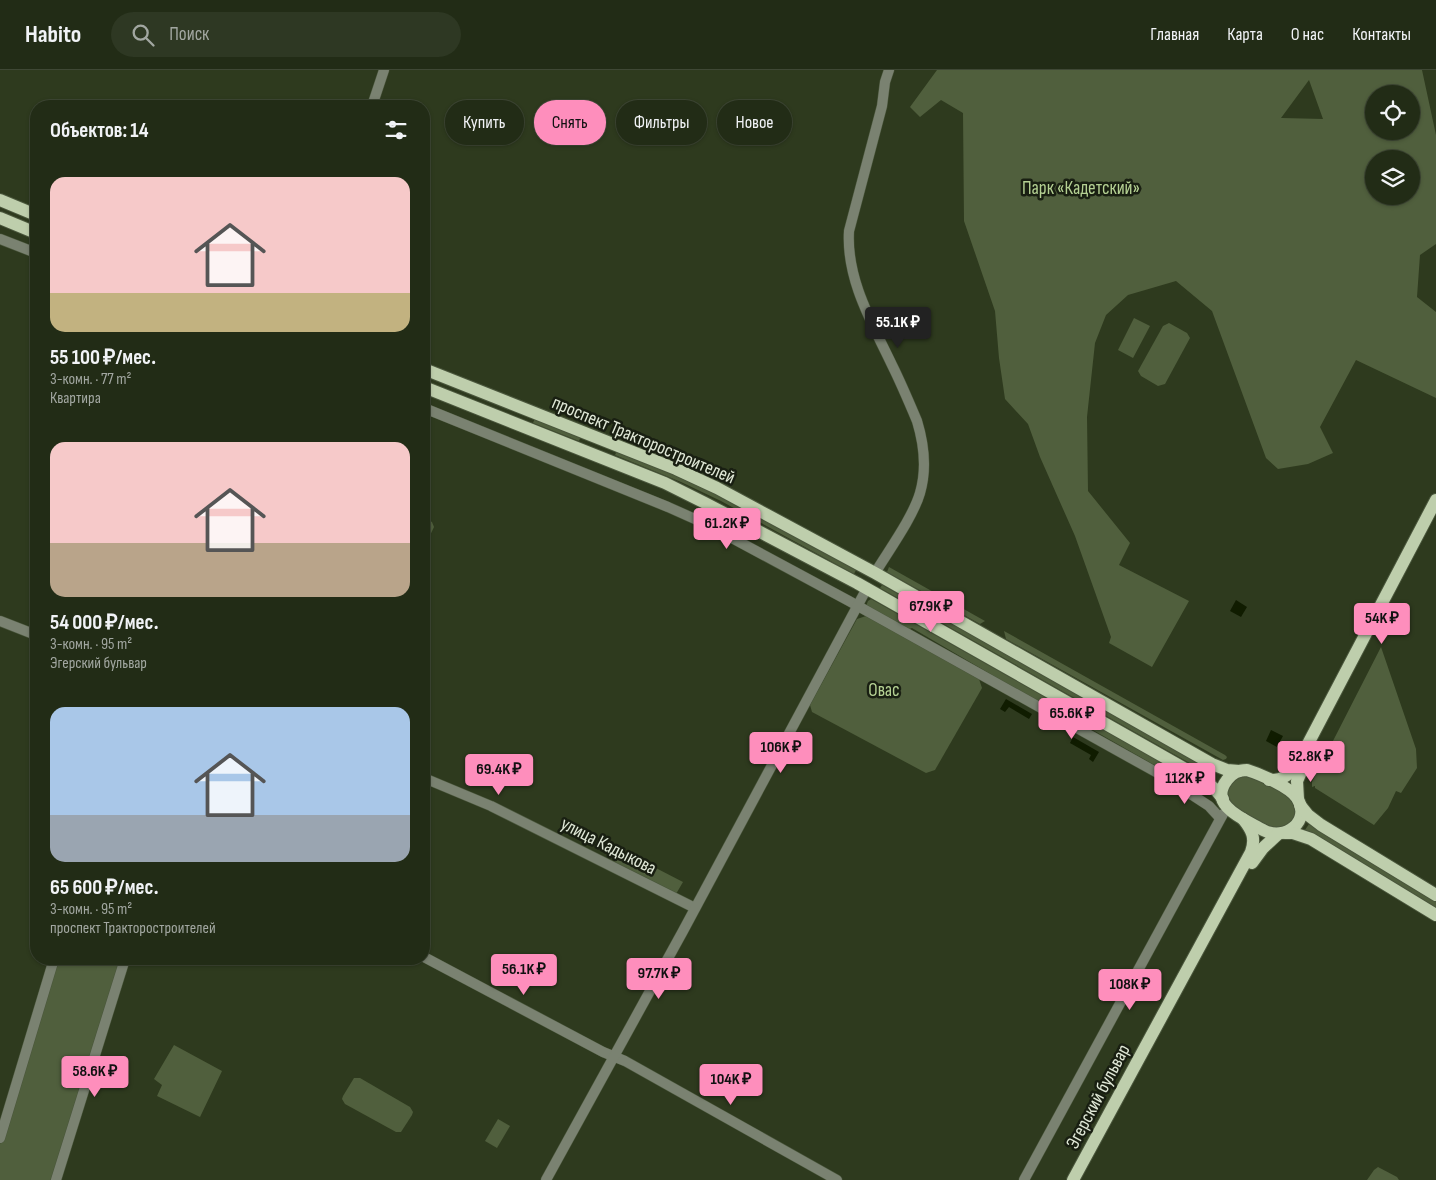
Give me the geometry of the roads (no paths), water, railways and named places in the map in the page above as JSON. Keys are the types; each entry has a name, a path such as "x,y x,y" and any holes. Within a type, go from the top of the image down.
{"main road":[{"path":"0,200 30,212"},
{"path":"0,218 30,230"},
{"name":"проспект Тракторостроителей","path":"430,371 676,469 717,488 875,573 1212,764 1227,770 1239,771"},
{"name":"проспект Тракторостроителей","path":"430,389 665,483 867,588 1203,779 1215,789 1223,809"},
{"path":"516,423 522,408"},
{"path":"603,458 609,443"},
{"path":"1281,833 1290,830 1299,822 1301,817 1296,786 1300,773 1432,515 1436,500"},
{"path":"867,588 875,573"},
{"path":"1269,780 1284,778 1295,767 1371,631"},
{"path":"1436,895 1321,825 1308,815 1290,791 1247,770 1233,774 1226,781 1222,790 1223,809 1269,833 1293,833 1311,839 1436,915"},
{"name":"Эгерский бульвар","path":"1082,1180 1109,1122 1251,852 1254,836 1243,819"},
{"name":"Эгерский бульвар","path":"1183,983 1256,857 1263,848 1281,833"},
{"name":"Эгерский бульвар","path":"1073,1180 1109,1122"}],"street":[{"path":"374,100 384,70"},
{"path":"875,573 914,507 920,492 924,458 923,442 917,421 859,292 850,263 848,242 882,106 885,82 889,70"},
{"path":"0,239 30,251"},
{"path":"430,410 706,524 858,606 1168,779 1209,806 1223,809 1024,1180"},
{"path":"546,1180 867,588"},
{"path":"0,621 30,634"},
{"name":"улица Кадыкова","path":"430,781 491,806 695,908"},
{"path":"430,960 614,1056 837,1180"},
{"path":"0,1138 52,965"},
{"path":"56,1180 123,965"}],"park label":[{"name":"Парк «Кадетский»","path":"1081,187"},
{"name":"Овас","path":"884,689"}]}
